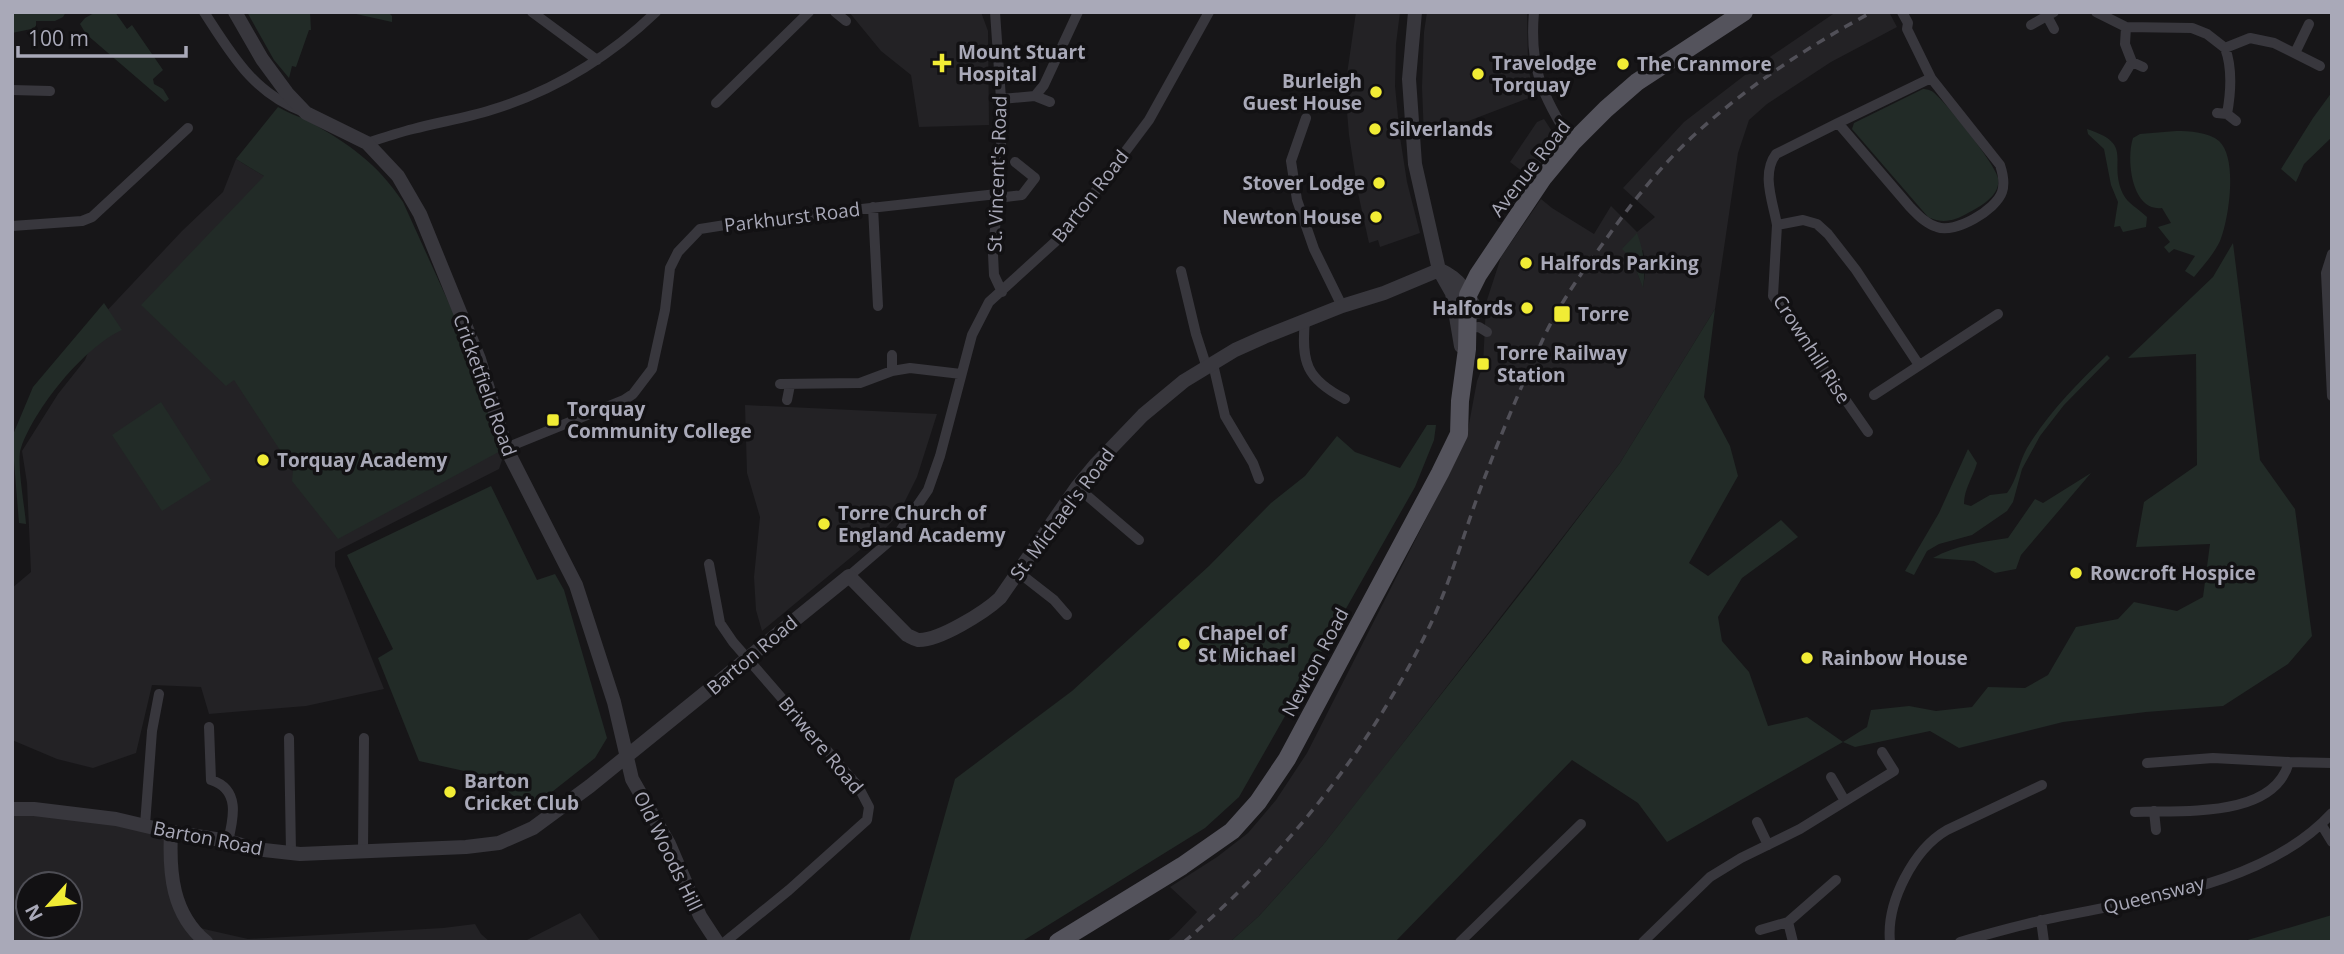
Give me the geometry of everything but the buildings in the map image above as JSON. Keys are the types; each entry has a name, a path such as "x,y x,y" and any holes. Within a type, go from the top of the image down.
{"main road":[{"name":"Avenue Road","path":"1477,325 1468,295 1478,275 1544,178 1572,143 1637,82 1744,12"},
{"name":"Avenue Road","path":"1463,372 1467,349 1477,325 1478,299 1490,257"},
{"path":"1459,434 1468,408 1477,325"},
{"name":"Newton Road","path":"1058,942 1182,866 1232,831 1258,802 1287,759 1459,434 1463,372"}],"street":[{"path":"204,12 238,65 270,95 285,105 367,143 411,129 492,110 553,86 597,60 656,12"},
{"path":"235,12 270,70 306,113"},
{"path":"532,12 597,60"},
{"path":"716,103 809,12"},
{"path":"835,12 846,21"},
{"name":"St. Vincent's Road","path":"995,12 1001,99 1001,153 993,254 994,275 1002,292"},
{"path":"1035,96 1044,85 1078,12"},
{"name":"Barton Road","path":"12,809 82,814 228,841 255,849 300,854 466,847 499,843 533,828 749,659 898,534 928,490 940,456 972,335 989,302 1055,242 1149,120 1209,12"},
{"name":"Newton Road","path":"1415,12 1410,53 1411,123 1415,164 1452,293 1463,372"},
{"path":"1534,12 1534,65 1547,103 1572,143"},
{"path":"1902,12 1908,23 1907,29 1931,78 2000,165 2003,174 2001,195 1987,210 1970,221 1951,228 1939,229 1923,220 1878,172 1838,123 1931,78"},
{"path":"2096,12 2126,27 2192,28 2207,34 2225,48 2230,62 2231,87 2227,116"},
{"path":"2031,25 2051,14 2054,29"},
{"path":"2295,54 2309,24"},
{"path":"2123,77 2138,64 2125,44 2126,27"},
{"path":"2225,48 2250,38 2274,43 2320,66"},
{"path":"12,90 50,92"},
{"path":"1001,99 1035,96 1050,102"},
{"path":"1306,118 1291,161 1297,200 1314,249 1342,306"},
{"name":"Crownhill Rise","path":"1838,123 1776,154 1770,161 1768,175 1777,225 1773,296 1867,432"},
{"path":"12,226 92,217 188,128"},
{"name":"Cricketfield Road","path":"367,143 398,176 420,214 479,359 506,448 576,585 614,702 625,757"},
{"name":"Parkhurst Road","path":"506,448 633,394 652,369 665,310 670,268 678,252 700,229 873,207 1021,195 1035,178 1015,162"},
{"path":"873,207 882,278 878,306"},
{"path":"1777,225 1803,220 1817,224 1828,234 1856,270 1919,365"},
{"path":"2332,254 2326,273 2332,396"},
{"path":"1181,271 1196,334 1210,366 1225,416 1253,463 1259,479"},
{"path":"1445,272 1463,278 1478,275"},
{"name":"Newton Road","path":"1445,272 1468,295"},
{"name":"St. Michael's Road","path":"849,576 907,635 918,640 936,636 990,607 1018,572 1077,487 1143,415 1184,382 1235,349 1342,306 1445,272"},
{"path":"1874,395 1997,314"},
{"path":"1305,320 1303,344 1305,361 1310,372 1332,393 1345,399"},
{"path":"892,355 892,370"},
{"path":"787,400 785,384 860,383 892,370 910,368 961,374"},
{"path":"1077,487 1139,540"},
{"name":"Briwere Road","path":"709,564 720,623 733,642 858,786 869,807 867,820 789,890 725,942"},
{"path":"1018,572 1054,600 1067,615"},
{"path":"145,825 152,731 159,694"},
{"path":"209,727 211,780 219,782 230,792 233,806 228,841"},
{"path":"289,738 291,852"},
{"path":"363,851 364,738"},
{"path":"1643,942 1710,877 1800,829 1894,771 1882,752"},
{"name":"Old Woods Hill","path":"625,757 632,779 669,844 700,916 717,942"},
{"path":"2147,764 2213,758 2332,762"},
{"path":"2135,812 2217,808 2256,800 2270,793 2283,780 2289,762"},
{"path":"1831,778 1845,801"},
{"path":"1890,942 1891,915 1899,892 1920,852 1934,837 2042,785"},
{"path":"2154,811 2156,830"},
{"name":"Queensway","path":"1960,942 2041,920 2189,888 2246,869 2304,839 2332,813"},
{"path":"1757,822 1768,845"},
{"path":"1460,942 1581,824"},
{"path":"2322,824 2332,842"},
{"path":"171,832 169,867 179,910 206,942"},
{"path":"1760,930 1788,922 1836,880"},
{"path":"2041,920 2044,942"},
{"path":"1788,922 1793,942"}],"shaded area":[{"path":"13,12 66,12 55,21 36,21 36,28 12,33"},
{"path":"96,12 115,12 127,29 132,25 163,70 153,79 154,84 163,89 169,99 165,102 86,34 80,24"},
{"path":"247,12 310,12 311,30 296,67 292,66 289,78 274,60"},
{"path":"347,12 388,12 392,16 392,22"},
{"name":"Mount Stuart Hospital","path":"849,12 981,12 988,31 989,125 919,127 911,75 881,51"},
{"path":"1356,12 1400,12 1395,86 1407,182 1420,233 1380,247 1378,240 1369,243 1349,135 1345,88"},
{"path":"1427,12 1527,12 1528,66 1534,96 1424,138 1422,87"},
{"path":"1836,12 1889,12 1897,27 1831,62 1767,104 1749,120 1738,153 1715,309 1620,463 1323,845 1259,916 1230,942 1166,942 1197,912 1170,887 1248,833 1276,800 1307,753 1466,440 1477,381 1483,366 1486,303 1501,257 1541,199 1594,234 1611,206 1637,232 1655,217 1623,188 1684,122 1758,65","holes":["1643,250 1646,268 1643,287 1632,259"]},
{"path":"1923,89 1932,91 1948,108 1980,148 1998,178 1996,190 1989,199 1953,220 1928,217 1852,129 1854,123"},
{"path":"2332,92 2332,137 2304,164 2296,182 2281,169"},
{"path":"278,107 308,121 349,146 383,176 403,202 467,343 506,448 338,539 292,481 293,470 234,380 226,386 141,305 264,176 236,159"},
{"path":"1544,119 1557,139 1513,204 1509,197 1527,175 1510,162 1537,122"},
{"path":"2087,129 2102,135 2116,148 2119,182 2123,194 2147,217 2146,227 2123,232 2120,226 2114,227 2118,202 2111,185 2104,149 2088,134"},
{"path":"2176,131 2199,133 2219,141 2225,149 2230,174 2229,204 2220,241 2194,277 2185,271 2195,256 2174,249 2169,253 2164,247 2170,242 2158,227 2171,223 2162,208 2143,202 2137,193 2131,170 2133,138 2140,134"},
{"name":"Torquay Academy","path":"236,159 264,176 506,448 499,469 335,552 335,566 384,689 306,706 209,714 201,687 152,685 136,753 93,768 57,759 12,740 12,588 31,572 27,483 22,451 58,394 85,360 102,316 182,231 223,192"},
{"path":"1637,233 1644,260 1643,288 1632,259 1622,249"},
{"path":"2233,243 2260,460 2295,509 2312,636 2288,664 2223,706 2063,722 1959,748 1930,731 1855,747 1843,742 1867,727 1871,710 1909,706 1936,711 1972,707 1988,687 2025,688 2048,675 2076,627 2118,619 2134,602 2177,611 2203,597 2210,544 2136,547 2144,502 2197,465 2196,354 2128,358 2213,277"},
{"path":"104,303 122,330 92,350 77,365 37,415 20,454 26,524 19,523 12,437 33,387"},
{"path":"1715,309 1704,397 1730,446 1738,476 1689,563 1708,576 1781,520 1798,537 1742,578 1718,617 1722,641 1749,672 1768,726 1807,717 1843,742 1667,842 1638,803 1572,760 1395,942 1230,942 1259,916 1323,845 1534,576 1620,463"},
{"path":"2107,355 2110,358 2064,405 2040,436 2022,469 2013,502 2007,511 1972,535 1939,544 1927,551 1914,575 1905,571 1939,513 1968,449 1977,463 1964,504 1971,506 1990,495 2007,493 2027,448 2045,422"},
{"path":"161,402 211,480 162,511 112,435"},
{"name":"Torre Church of England Academy","path":"745,405 937,414 917,477 898,515 884,530 762,631 756,610 754,577 760,517 747,473"},
{"path":"1427,425 1436,425 1434,440 1415,487 1239,797 1205,828 1021,942 909,942 955,779 1072,691 1209,566 1271,503 1305,476 1337,436 1355,452 1400,468"},
{"path":"2091,473 2021,555 2016,569 1995,573 1974,561 1933,558 1960,547 2008,538 2035,499 2043,503"},
{"path":"491,486 537,580 555,574 564,590 607,738 595,758 529,810 487,776 419,761 378,658 393,649 347,555"},
{"path":"12,809 171,832 182,922 204,929 248,939 475,924 490,942 12,942"},
{"path":"580,913 601,942 523,942"},
{"path":"2332,915 2332,942 2241,942"}],"railway":[{"path":"1184,942 1222,908 1293,834 1356,752 1384,709 1433,619 1492,458 1545,334 1577,280 1624,214 1680,149 1734,101 1824,39 1872,12"}],"place":[{"name":"Mount Stuart Hospital","path":"942,63"},
{"name":"The Cranmore","path":"1623,64"},
{"name":"Travelodge Torquay","path":"1478,74"},
{"name":"Burleigh Guest House","path":"1376,92"},
{"name":"Silverlands","path":"1375,129"},
{"name":"Stover Lodge","path":"1379,183"},
{"name":"Newton House","path":"1376,217"},
{"name":"Halfords Parking","path":"1526,263"},
{"name":"Halfords","path":"1527,308"},
{"name":"Torre","path":"1562,314"},
{"name":"Torre Railway Station","path":"1483,364"},
{"name":"Torquay Community College","path":"553,420"},
{"name":"Torquay Academy","path":"263,460"},
{"name":"Torre Church of England Academy","path":"824,524"},
{"name":"Rowcroft Hospice","path":"2076,573"},
{"name":"Chapel of St Michael","path":"1184,644"},
{"name":"Rainbow House","path":"1807,658"},
{"name":"Barton Cricket Club","path":"450,792"}]}
